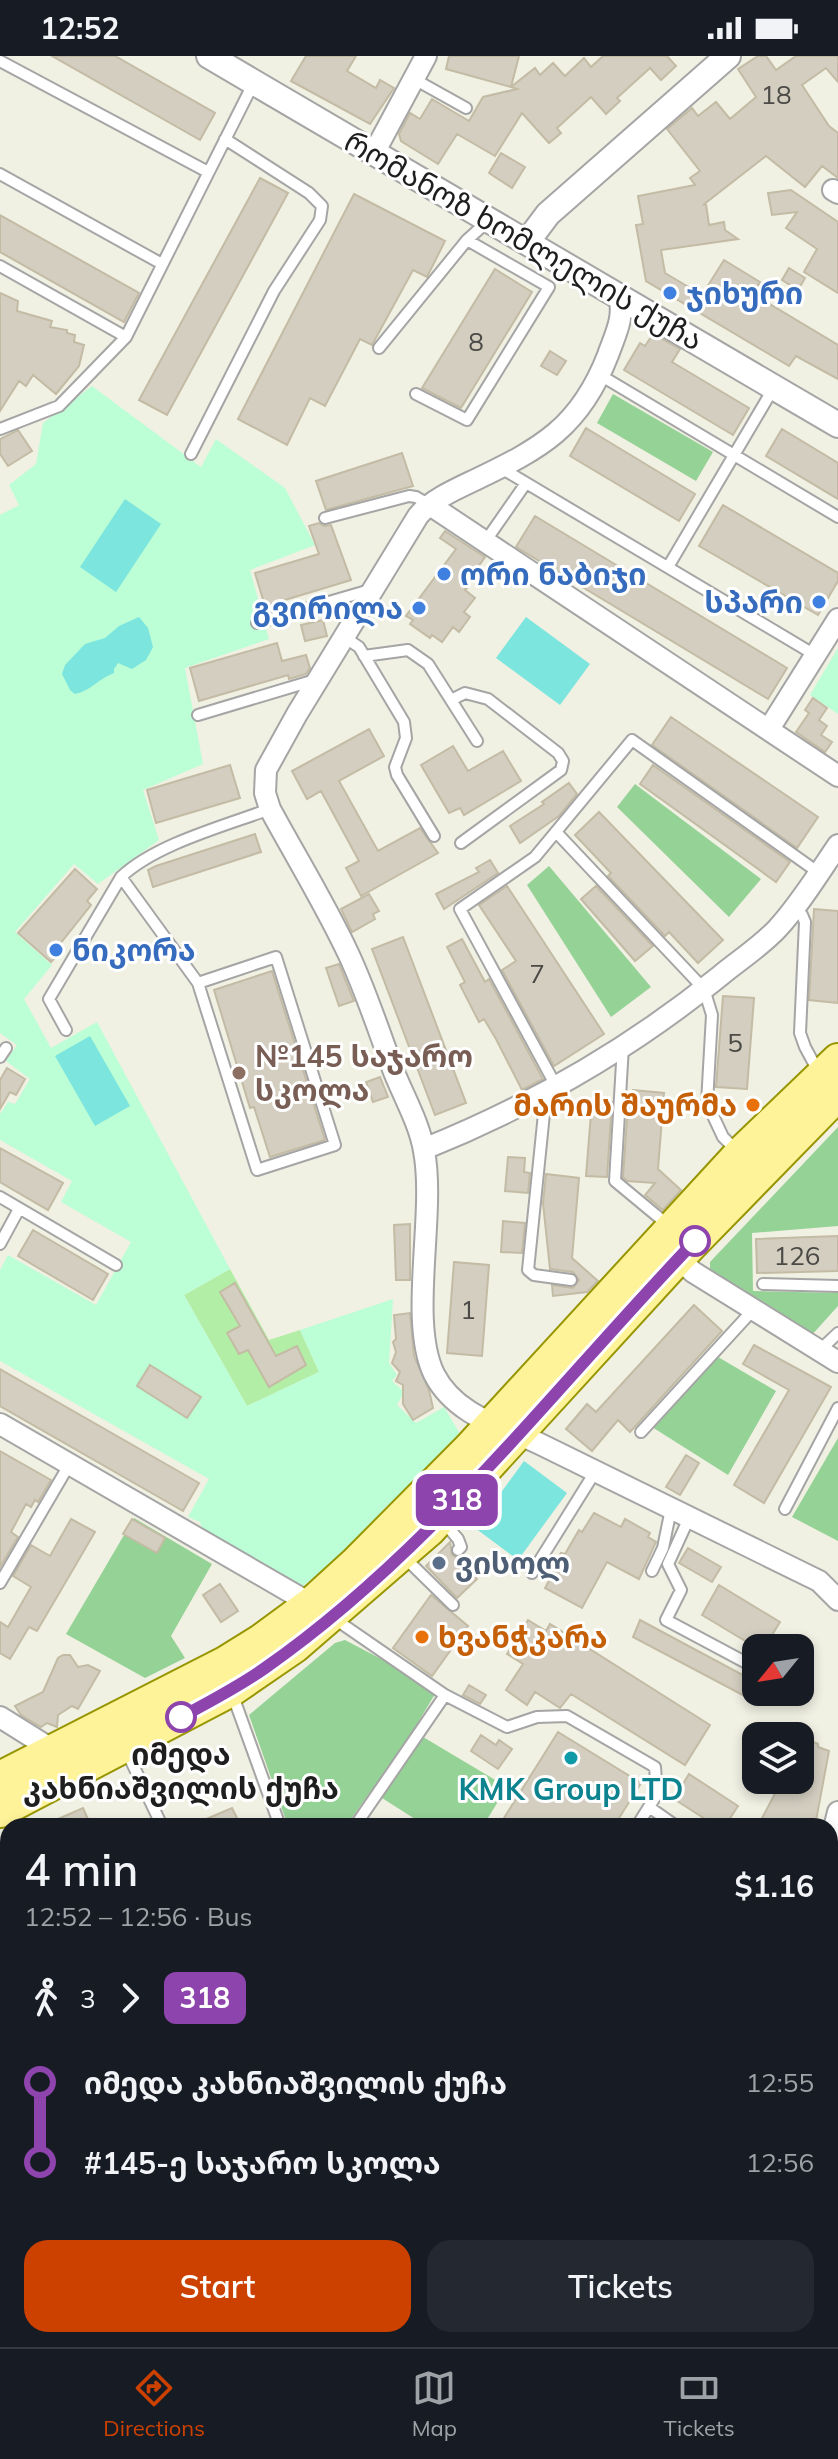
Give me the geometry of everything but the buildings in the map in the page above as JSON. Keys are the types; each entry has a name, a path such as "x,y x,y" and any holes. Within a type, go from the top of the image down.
{"main road":[{"path":"675,1244 740,1154 832,1076"},
{"path":"0,1811 231,1690 265,1668 321,1610 357,1562 505,1429 832,1076"},
{"path":"0,1778 56,1752 321,1610 402,1554 440,1518 505,1429"}],"street":[{"name":"რომანოზ ხომლელის ქუჩა","path":"209,56 838,425"},
{"path":"374,153 426,56"},
{"path":"527,242 548,214 728,56"},
{"path":"619,296 622,307 619,326 600,375 567,426 501,468 430,505 418,516 266,770 265,793 270,809 348,953 424,1149 428,1192 423,1298 428,1353 434,1374 448,1394 470,1413 819,1581 838,1600"},
{"path":"430,505 838,776"},
{"path":"769,729 838,619"},
{"path":"424,1149 487,1124 551,1091 704,989 775,931 838,845"},
{"path":"675,1244 693,1272 838,1362"},
{"path":"0,1424 321,1610"},
{"path":"0,1717 56,1752"}],"lane":[{"path":"0,61 208,172"},
{"path":"414,79 466,108"},
{"path":"0,429 56,410 126,337 254,82"},
{"path":"191,454 274,291 320,220 322,206 309,193 225,139"},
{"path":"0,174 162,264"},
{"path":"379,348 467,240 489,220"},
{"path":"416,394 467,420 549,287 467,240"},
{"path":"0,266 126,337"},
{"path":"600,375 838,517"},
{"path":"668,567 774,387"},
{"path":"501,468 815,655"},
{"path":"485,542 526,483"},
{"path":"325,518 409,496 430,505"},
{"path":"257,623 373,589"},
{"path":"344,637 355,643 404,722 406,738 395,767 397,775 434,836"},
{"path":"364,656 408,650 428,664 477,741"},
{"path":"198,715 318,679"},
{"path":"451,700 465,693 488,699 558,753 563,761 561,770 461,843"},
{"path":"571,1280 534,1275 528,1270 551,1091 460,909 535,857 632,740 819,873"},
{"path":"66,1030 49,999 121,877 137,862 157,852 270,809"},
{"path":"556,832 704,989 712,1015 707,1103 723,1137 740,1154"},
{"path":"121,877 198,983 257,1170 335,1145 276,957 198,983"},
{"path":"794,908 805,922 800,1033 805,1047 832,1076"},
{"path":"623,1045 615,1181 675,1244"},
{"path":"0,1197 116,1265"},
{"path":"0,1244 19,1209"},
{"path":"763,1284 838,1286"},
{"path":"641,1432 753,1310"},
{"path":"819,1351 838,1333"},
{"path":"785,1509 838,1408"},
{"path":"0,1583 69,1465"},
{"path":"532,1573 595,1472"},
{"path":"652,1571 680,1514"},
{"path":"680,1514 668,1564 681,1590 666,1620 742,1661"},
{"path":"440,1518 458,1539 461,1547 458,1550"},
{"path":"402,1554 431,1577 453,1605"},
{"path":"321,1610 445,1695 507,1727 537,1717 567,1716 655,1767 657,1794 642,1818"},
{"path":"231,1690 277,1818"},
{"path":"360,1818 445,1695"},
{"path":"124,1747 158,1818"},
{"path":"649,1807 665,1818"}],"green space":[{"path":"92,386 201,467 216,439 285,488 315,545 250,570 269,639 185,668 203,764 143,790 159,840 98,884 74,864 15,932 52,965 24,999 51,1048 97,1022 230,1269 184,1295 247,1406 319,1372 300,1330 393,1299 389,1363 397,1375 392,1381 404,1392 397,1405 416,1423 444,1407 460,1434 395,1503 386,1506 368,1532 302,1587 289,1583 203,1532 200,1522 188,1517 209,1479 0,1361 0,1270 8,1255 96,1305 131,1242 61,1202 72,1181 0,1140 0,1114 8,1102 15,1104 30,1079 6,1061 17,1045 0,1033 0,515 19,505 9,485 36,464 43,423"},
{"path":"613,394 713,452 696,481 597,423"},
{"path":"838,648 838,714 810,695"},
{"path":"635,784 761,879 729,917 617,807"},
{"path":"549,866 651,987 611,1017 527,885"},
{"path":"838,1127 838,1226 752,1233 753,1291 838,1293 838,1306 810,1337 710,1269 710,1262"},
{"path":"230,1269 269,1340 300,1330 319,1372 247,1406 184,1295"},
{"path":"718,1357 776,1391 728,1475 652,1427"},
{"path":"838,1438 838,1541 792,1517"},
{"path":"134,1518 212,1564 171,1636 185,1658 145,1678 66,1634"},
{"path":"345,1640 425,1682 435,1694 413,1731 507,1787 488,1818 413,1818 371,1791 352,1818 285,1818 249,1715 335,1643"}],"shaded area":[{"path":"125,499 161,524 116,592 80,567"},
{"path":"139,617 148,628 153,647 146,660 132,669 118,663 114,673 86,690 75,694 70,690 62,674 65,665 85,644 105,638 119,626"},
{"path":"526,617 590,664 560,705 496,658"},
{"path":"90,1036 130,1106 95,1126 55,1056"},
{"path":"524,1461 567,1493 518,1560 475,1528"}],"bus line":[{"name":"318","path":"181,1717 231,1690 295,1646 429,1530 695,1241"}],"place":[{"name":"ჯიხური","path":"670,293"},
{"name":"ორი ნაბიჯი","path":"444,574"},
{"name":"სპარი","path":"819,602"},
{"name":"გვირილა","path":"419,608"},
{"name":"ნიკორა","path":"56,950"},
{"name":"№145 საჯარო სკოლა","path":"239,1073"},
{"name":"მარის შაურმა","path":"753,1105"},
{"name":"ვისოლ","path":"439,1563"},
{"name":"ხვანჭკარა","path":"422,1637"},
{"name":"იმედა კახნიაშვილის ქუჩა","path":"181,1717"},
{"name":"KMK Group LTD","path":"571,1758"}]}
